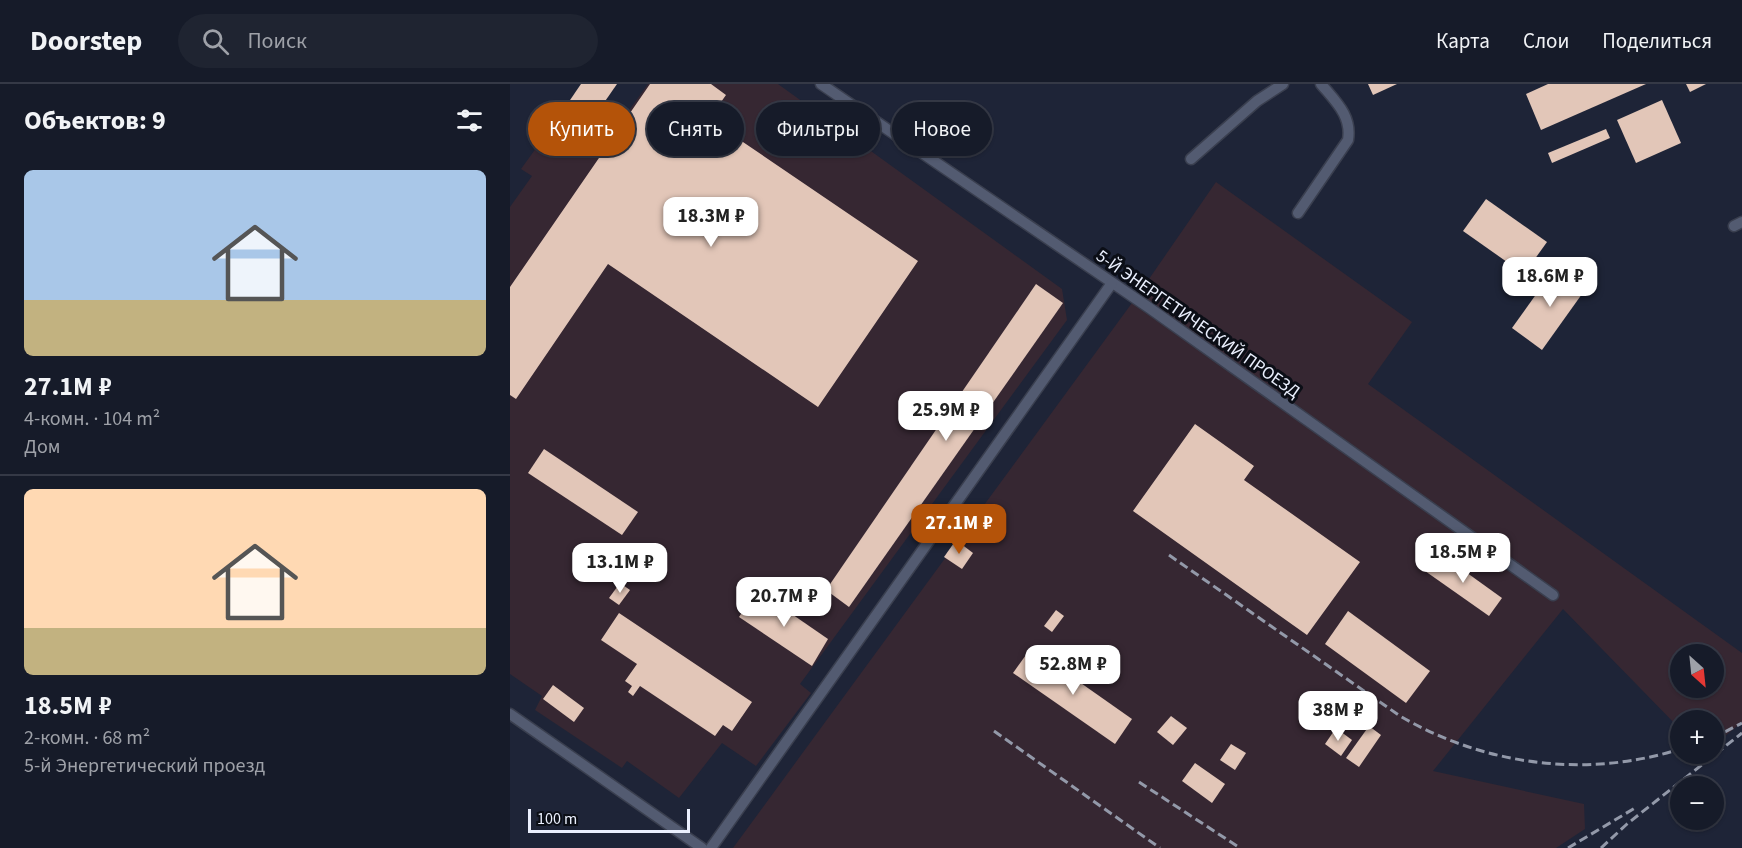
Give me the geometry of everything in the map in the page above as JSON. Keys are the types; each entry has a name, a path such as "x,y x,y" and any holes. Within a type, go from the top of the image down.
{"street":[{"name":"5-Й ЭНЕРГЕТИЧЕСКИЙ ПРОЕЗД","path":"821,84 1112,284 1553,595"},
{"path":"1191,159 1257,101 1283,84"},
{"path":"1298,213 1348,140 1350,126 1344,112 1321,84"},
{"path":"711,848 1112,284"},
{"path":"510,714 702,848"}],"shaded area":[{"path":"648,84 778,84 803,102 756,102 756,156 878,156 1062,289 1067,320 800,684 811,693 756,766 722,743 679,798 627,761 622,768 535,710 542,696 510,674 510,207 532,176 521,169 530,156 635,156 635,102"},
{"path":"1216,182 1412,322 1368,384 1742,653 1742,722 1724,737 1724,710 1670,710 1670,719 1563,609 1433,771 1584,804 1585,829 1556,848 733,848 1140,292"}],"building":[{"path":"581,84 617,84 604,102 569,102"},
{"path":"650,84 711,84 726,95 721,102 647,102 647,156 744,156 744,143 756,151 756,156 763,156 918,261 818,407 608,264 516,399 510,395 510,287 600,156 635,156 635,106"},
{"path":"1368,84 1397,84 1373,95"},
{"path":"1548,84 1646,84 1541,130 1526,94"},
{"path":"1686,84 1706,84 1690,92"},
{"path":"1662,100 1681,143 1636,163 1617,120"},
{"path":"1606,129 1610,138 1552,163 1548,153"},
{"path":"1486,199 1547,242 1524,274 1463,231"},
{"path":"1557,265 1587,287 1542,350 1512,328"},
{"path":"1036,284 1063,303 849,607 826,590"},
{"path":"1195,424 1254,466 1244,480 1360,562 1307,635 1133,511"},
{"path":"544,449 638,512 622,535 528,473"},
{"path":"956,540 973,553 962,569 944,557"},
{"path":"1438,552 1502,598 1489,616 1425,571"},
{"path":"620,583 630,590 619,605 609,598"},
{"path":"757,590 828,639 812,666 739,617"},
{"path":"1056,610 1064,616 1052,632 1044,626"},
{"path":"1348,611 1430,671 1406,703 1325,644"},
{"path":"619,613 752,702 732,731 723,725 715,736 640,686 633,696 628,692 632,686 625,681 637,664 601,640"},
{"path":"1031,648 1132,719 1115,744 1013,673"},
{"path":"553,685 584,708 574,722 543,699"},
{"path":"1171,716 1187,728 1173,745 1157,732"},
{"path":"1369,726 1381,735 1359,767 1346,758"},
{"path":"1336,728 1352,740 1341,756 1325,744"},
{"path":"1231,744 1246,753 1235,770 1220,760"},
{"path":"1195,763 1225,784 1212,803 1182,781"}],"railway":[{"path":"1169,555 1400,716 1432,733 1501,756 1572,765 1608,763 1670,752"},
{"path":"1724,732 1742,723"},
{"path":"994,731 1160,848"},
{"path":"1601,848 1627,824 1742,733"},
{"path":"1139,782 1240,848"},
{"path":"1568,848 1635,808"}]}
